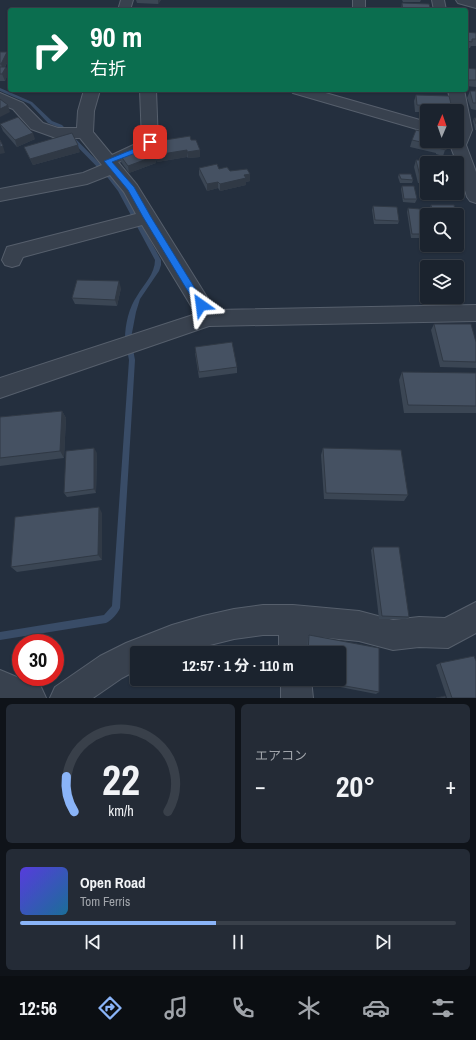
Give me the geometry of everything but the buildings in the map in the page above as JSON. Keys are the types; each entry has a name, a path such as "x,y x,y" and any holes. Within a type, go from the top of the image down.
{"street":[{"path":"462,0 476,4"},
{"path":"91,92 86,111 85,133 131,189 209,318"},
{"path":"0,195 87,178 110,164 143,148 150,142 148,92"},
{"path":"309,92 364,102 420,124"},
{"path":"456,92 465,137 458,145 476,197"},
{"path":"0,98 18,106 37,126 56,133 85,133"},
{"path":"12,260 14,252 147,217"},
{"path":"0,388 209,318 476,313"},
{"path":"157,646 172,640 234,624 264,620 293,620 335,623 359,626 393,635 419,632 448,633 476,617"},
{"path":"293,620 294,646"},
{"path":"66,698 111,667 130,658"},
{"path":"0,685 30,698"},
{"path":"296,686 296,698"}],"waterway":[{"path":"0,89 31,103 50,122 60,126 110,177 120,190 158,260 156,271 135,304 128,334 128,343 132,360 116,608 106,619 0,636"}],"route":[{"path":"150,142 143,148 107,161 131,189 201,305"}]}
